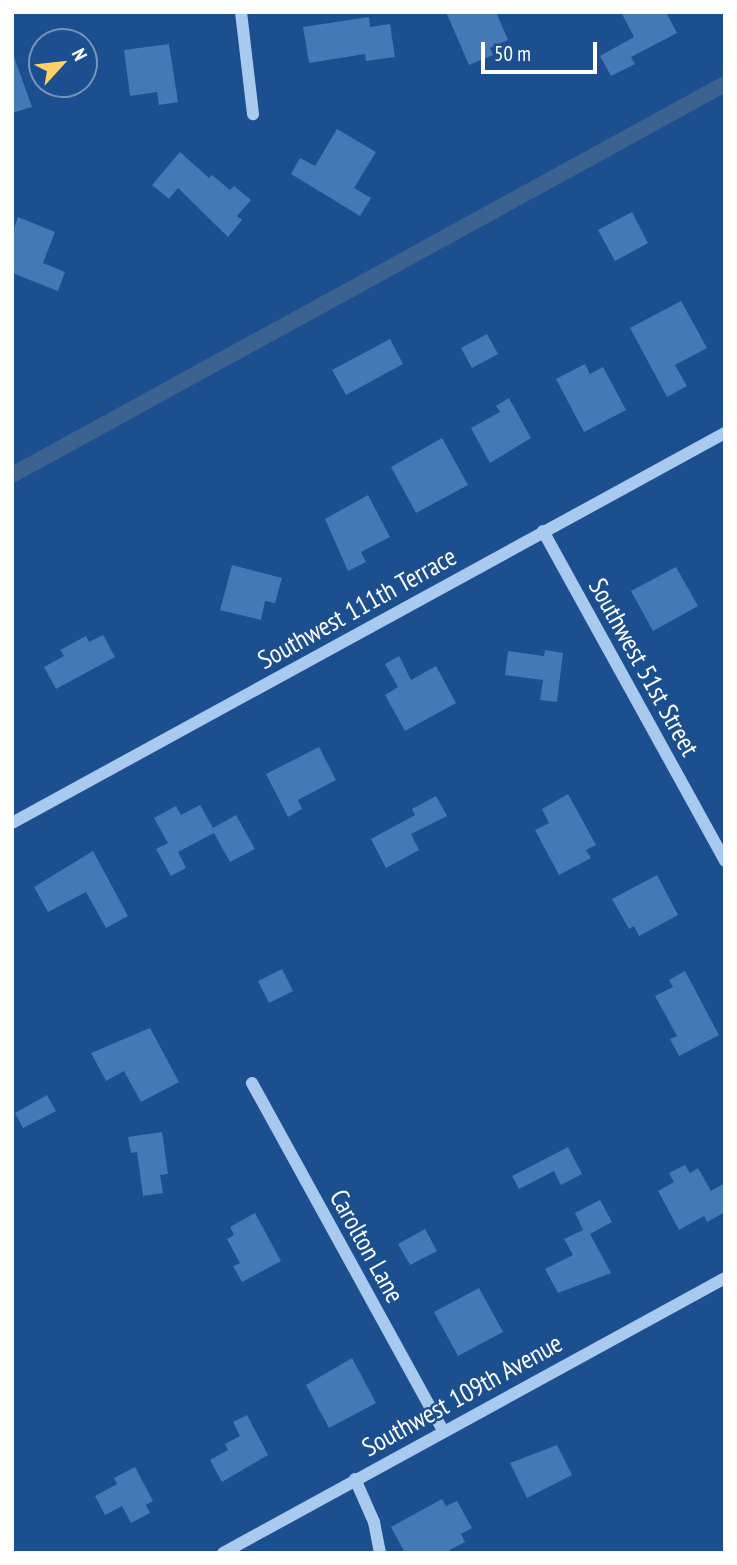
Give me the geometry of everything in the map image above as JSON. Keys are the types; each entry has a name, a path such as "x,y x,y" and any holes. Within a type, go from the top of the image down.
{"street":[{"path":"241,12 253,114"},
{"name":"Southwest 111th Terrace","path":"12,823 725,433"},
{"name":"Southwest 51st Street","path":"543,531 725,861"},
{"name":"Carolton Lane","path":"253,1083 443,1430"},
{"name":"Southwest 109th Avenue","path":"223,1553 443,1430 725,1278"},
{"path":"355,1479 374,1522 380,1553"}],"building":[{"path":"446,12 496,12 508,40 490,48 493,55 469,65"},
{"path":"621,12 666,12 677,33 631,57 635,64 611,76 600,56 634,37"},
{"path":"369,17 370,27 390,24 395,57 366,61 365,54 309,63 303,27"},
{"path":"169,44 178,102 159,105 157,92 130,96 124,50"},
{"path":"12,51 32,107 12,113"},
{"path":"337,129 376,152 354,188 371,198 360,216 291,174 300,158 315,166"},
{"path":"180,152 209,178 212,175 230,190 234,186 251,200 237,216 242,220 228,237 178,188 169,199 152,185"},
{"path":"632,212 648,243 615,261 598,230"},
{"path":"18,217 55,232 43,263 65,272 58,291 12,273 12,233"},
{"path":"681,301 707,348 675,365 687,386 667,397 630,328"},
{"path":"487,334 498,354 472,368 461,348"},
{"path":"390,339 403,364 346,395 332,370"},
{"path":"585,364 590,374 603,367 626,410 584,432 556,379"},
{"path":"509,398 531,438 490,463 471,428 500,412 496,406"},
{"path":"442,438 468,485 416,513 391,467"},
{"path":"368,495 390,537 361,552 366,562 348,571 325,519"},
{"path":"232,565 282,578 275,603 265,601 261,620 220,610"},
{"path":"676,567 698,606 653,631 631,591"},
{"path":"103,635 115,657 56,689 44,667 64,656 60,650 86,636 89,642"},
{"path":"545,650 563,653 557,702 540,700 543,680 505,675 508,651 544,656"},
{"path":"399,656 411,680 436,666 456,703 405,731 385,695 398,687 385,664"},
{"path":"319,747 336,780 298,800 302,809 288,817 266,774"},
{"path":"568,794 596,845 586,850 591,858 559,875 535,830 549,823 542,809"},
{"path":"436,796 447,816 411,834 419,850 386,868 371,839 415,815 412,809"},
{"path":"200,805 213,828 236,815 255,849 230,862 214,833 178,852 186,868 171,876 156,849 168,843 154,818 176,806 181,815"},
{"path":"93,851 128,916 106,928 86,892 48,912 34,887"},
{"path":"657,875 678,915 639,936 634,926 629,929 612,899"},
{"path":"282,969 293,991 269,1003 258,981"},
{"path":"685,971 719,1035 679,1056 670,1039 677,1036 655,996 673,987 669,980"},
{"path":"150,1028 179,1082 141,1102 124,1071 106,1081 91,1053"},
{"path":"47,1095 56,1111 23,1128 15,1113"},
{"path":"162,1132 168,1174 160,1175 163,1193 143,1196 137,1152 131,1153 128,1137"},
{"path":"568,1147 582,1174 561,1185 554,1171 519,1189 512,1176"},
{"path":"685,1165 690,1173 698,1168 711,1191 725,1183 725,1212 707,1222 704,1216 679,1230 658,1191 674,1182 669,1173"},
{"path":"600,1200 612,1222 590,1234 611,1273 558,1293 545,1269 573,1255 564,1239 583,1230 575,1213"},
{"path":"255,1213 281,1261 242,1282 233,1266 240,1263 227,1239 234,1235 230,1227"},
{"path":"425,1229 437,1251 410,1265 398,1244"},
{"path":"479,1288 503,1332 458,1356 434,1312"},
{"path":"352,1358 376,1403 329,1428 306,1385"},
{"path":"247,1415 268,1455 222,1482 210,1460 228,1450 225,1444 240,1436 233,1422"},
{"path":"557,1445 572,1475 527,1498 510,1463"},
{"path":"135,1467 153,1501 146,1505 150,1513 131,1523 122,1506 105,1515 95,1496 117,1484 114,1478"},
{"path":"442,1499 446,1506 457,1501 472,1528 461,1534 465,1542 444,1553 405,1553 391,1527"}],"waterway":[{"path":"12,475 725,84"}]}
